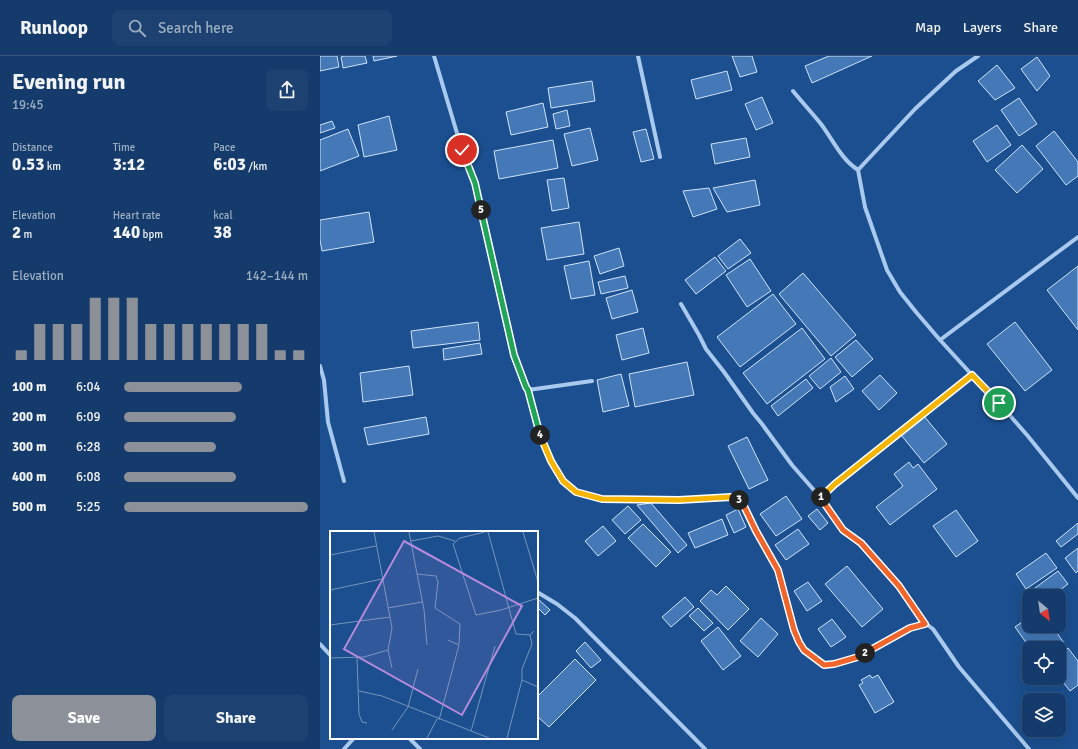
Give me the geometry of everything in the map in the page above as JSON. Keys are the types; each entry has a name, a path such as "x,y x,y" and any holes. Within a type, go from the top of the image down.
{"street":[{"path":"434,56 462,150 475,183 514,355 528,390 538,432 551,461 563,481 576,492 602,499 679,500 731,497 738,499 742,502 778,570 794,630 799,642 804,650 824,665 834,664 858,657 910,628 925,624"},
{"path":"638,56 660,157"},
{"path":"858,170 914,109 956,70 978,56"},
{"path":"793,91 820,124 845,159 858,170 865,207 887,270 900,292 940,340 1028,435 1078,498"},
{"path":"940,340 1078,237"},
{"path":"681,304 706,350 724,372 792,465 820,497 843,530 861,543 899,586 925,624 933,629 959,667 1029,749"},
{"path":"320,366 324,380 328,422 344,481"},
{"path":"820,497 972,375"},
{"path":"528,390 592,381"},
{"path":"538,593 576,618 705,749"},
{"path":"320,644 330,655"},
{"path":"344,749 353,739"},
{"path":"409,739 420,749"}],"building":[{"path":"320,56 337,56 339,67 320,71"},
{"path":"365,56 367,63 343,68 341,57"},
{"path":"373,56 397,56 374,61"},
{"path":"732,56 752,56 757,72 740,77"},
{"path":"829,56 872,56 812,83 805,66"},
{"path":"1037,57 1050,76 1037,91 1021,69"},
{"path":"997,65 1015,88 995,100 978,81"},
{"path":"727,71 732,90 696,99 691,80"},
{"path":"592,81 595,101 551,108 548,88"},
{"path":"762,97 773,123 756,130 745,104"},
{"path":"1019,98 1037,124 1019,136 1001,110"},
{"path":"543,103 548,127 511,135 506,112"},
{"path":"567,110 570,126 556,129 553,114"},
{"path":"389,116 397,150 364,157 358,125"},
{"path":"332,121 335,128 320,133 320,125"},
{"path":"997,125 1011,145 987,162 973,141"},
{"path":"590,128 598,160 572,166 564,134"},
{"path":"348,129 359,156 320,171 320,140"},
{"path":"646,129 654,159 641,162 633,132"},
{"path":"1054,131 1078,162 1078,176 1066,185 1036,146"},
{"path":"746,138 750,157 715,164 711,144"},
{"path":"553,140 558,168 499,179 494,151"},
{"path":"1022,145 1043,169 1017,193 995,170"},
{"path":"564,178 569,208 552,211 547,180"},
{"path":"755,180 760,205 727,212 713,188"},
{"path":"709,188 717,209 693,217 683,191"},
{"path":"369,212 374,242 322,251 320,240 320,220"},
{"path":"579,222 584,254 547,260 541,228"},
{"path":"740,239 751,253 728,269 718,256"},
{"path":"619,248 624,266 600,274 594,256"},
{"path":"715,257 726,271 696,294 685,280"},
{"path":"750,259 771,291 747,307 726,275"},
{"path":"589,261 595,295 571,299 564,266"},
{"path":"1078,266 1078,330 1047,290"},
{"path":"803,273 856,335 831,356 779,294"},
{"path":"625,276 628,288 601,294 598,282"},
{"path":"632,290 638,312 612,319 606,298"},
{"path":"773,294 796,324 740,367 717,337"},
{"path":"478,322 480,340 413,348 411,331"},
{"path":"1015,322 1052,370 1025,391 987,344"},
{"path":"643,328 649,353 622,360 616,335"},
{"path":"802,328 825,359 767,404 743,373"},
{"path":"856,340 873,359 852,377 835,357"},
{"path":"480,343 482,354 444,360 443,349"},
{"path":"831,358 841,372 820,389 809,376"},
{"path":"687,362 694,395 635,407 629,374"},
{"path":"409,366 413,395 363,402 360,373"},
{"path":"621,374 629,406 603,412 597,380"},
{"path":"880,375 897,393 879,410 862,391"},
{"path":"845,376 854,389 836,402 830,387"},
{"path":"806,379 813,388 778,416 771,406"},
{"path":"924,416 947,444 924,463 901,435"},
{"path":"426,417 429,434 368,445 364,428"},
{"path":"747,437 768,480 749,489 728,446"},
{"path":"909,462 913,468 918,464 937,489 890,525 876,507 903,486 894,474"},
{"path":"786,496 802,519 776,536 760,514"},
{"path":"651,503 687,545 678,553 637,505"},
{"path":"628,506 641,520 625,534 612,520"},
{"path":"738,509 746,527 734,533 726,515"},
{"path":"817,509 828,523 820,530 808,516"},
{"path":"956,510 978,541 956,557 933,526"},
{"path":"722,519 728,535 695,548 688,533"},
{"path":"1078,523 1078,534 1061,547 1056,541"},
{"path":"643,524 671,552 656,567 628,538"},
{"path":"603,526 616,541 598,556 585,541"},
{"path":"798,529 809,544 786,560 775,545"},
{"path":"1078,548 1078,571 1076,573 1065,558"},
{"path":"1046,553 1057,568 1026,589 1016,574"},
{"path":"847,566 883,609 862,627 825,584"},
{"path":"1058,571 1068,584 1061,589 1034,589"},
{"path":"808,582 822,601 807,611 794,591"},
{"path":"726,586 749,609 728,630 700,601 711,590 717,595"},
{"path":"685,597 694,607 671,627 662,617"},
{"path":"538,599 550,610 545,615 538,608"},
{"path":"698,608 713,623 704,631 689,616"},
{"path":"761,618 778,634 758,657 740,641"},
{"path":"832,619 846,637 831,647 818,629"},
{"path":"1022,622 1022,633 1057,633 1063,641 1025,641 1015,627"},
{"path":"718,627 741,656 723,670 701,641"},
{"path":"585,642 601,660 591,668 576,651"},
{"path":"1068,648 1078,661 1078,685 1070,691 1065,685 1066,650"},
{"path":"575,659 596,680 549,727 538,717 538,696"},
{"path":"870,675 872,678 878,675 894,702 875,713 859,685 863,683 861,680"}],"route":[{"path":"462,150 475,183 514,355 528,390 538,432 551,461 563,481 576,492 602,499 679,500 731,497 738,499 742,502 778,570 794,630 799,642 804,650 824,665 834,664 858,657 910,628 925,624 899,586 861,543 843,530 820,497 972,375 999,403"}]}
